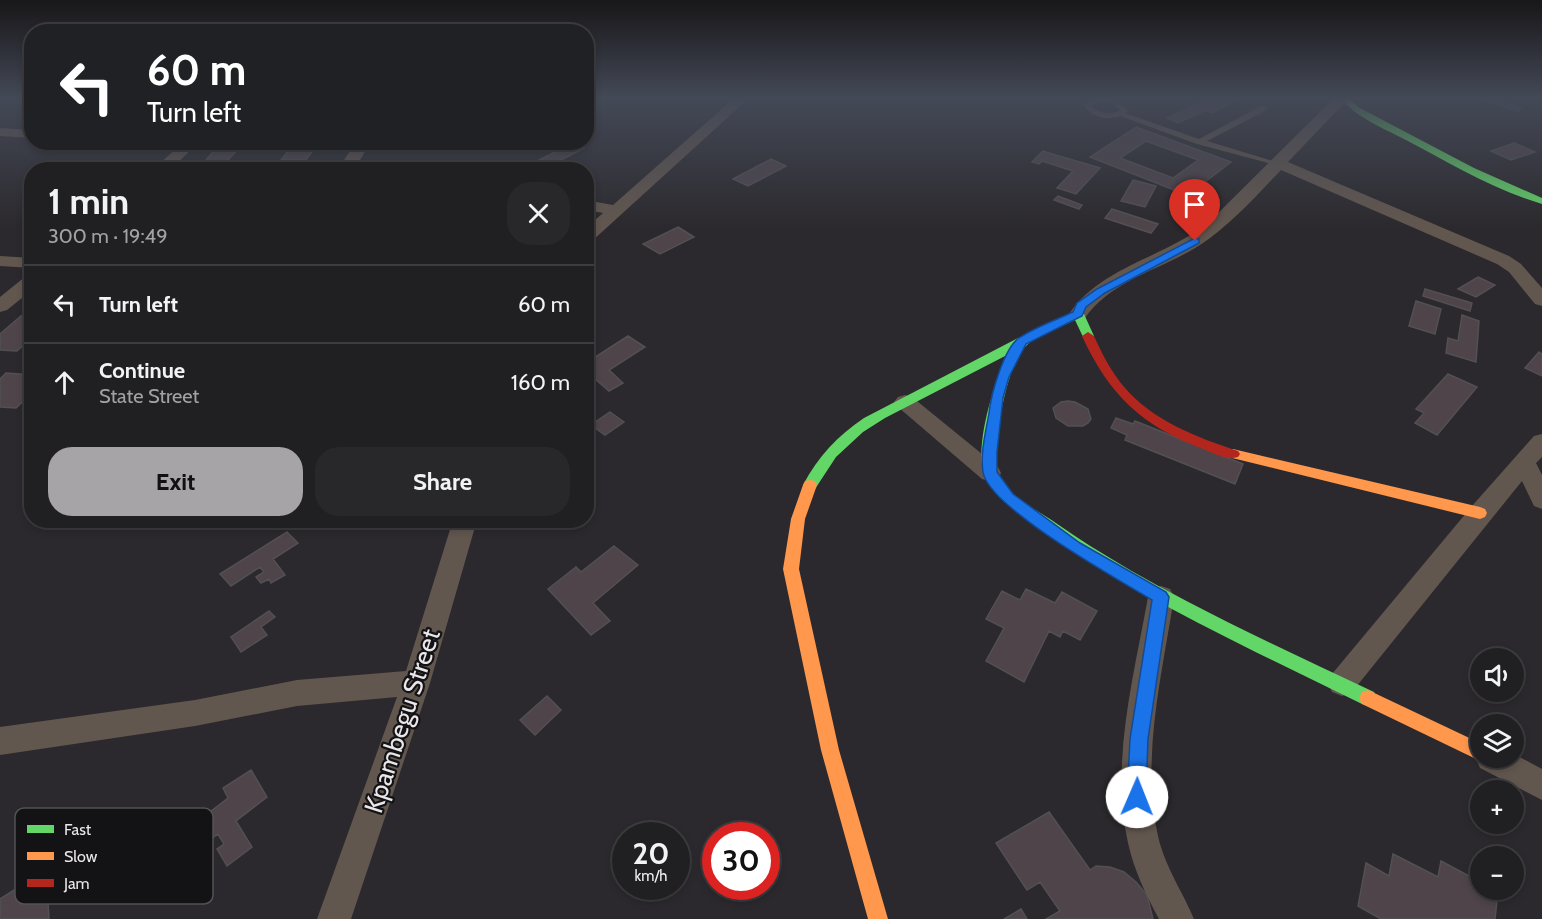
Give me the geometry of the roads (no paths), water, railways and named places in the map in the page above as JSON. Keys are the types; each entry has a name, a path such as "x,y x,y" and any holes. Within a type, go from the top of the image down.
{"street":[{"path":"594,230 693,142"},
{"path":"1301,142 1215,226 1195,241 1101,291 1081,305 1078,314 1091,343 1122,394 1151,416 1205,446 1252,460 1480,513"},
{"path":"1416,142 1487,180 1542,201"},
{"path":"169,162 183,150"},
{"path":"1279,165 1503,260 1515,267 1542,300"},
{"path":"594,206 616,210"},
{"path":"0,261 24,262"},
{"path":"0,306 24,286"},
{"path":"878,919 830,750 792,569 792,547 805,500 822,464 850,433 872,418 1078,314"},
{"path":"990,473 997,398 1003,377 1022,341"},
{"path":"905,402 990,473 1008,498 1075,547 1161,597 1470,747"},
{"path":"1342,683 1480,513 1542,442"},
{"path":"1525,463 1542,500"},
{"name":"Kpambegu Street","path":"334,919 416,683 463,528"},
{"path":"1161,597 1139,739 1137,812 1152,871 1165,901 1177,919"},
{"path":"0,741 195,713 297,693 416,683"},
{"path":"1510,768 1542,785"}],"lane":[{"path":"1200,142 1279,165"}]}
